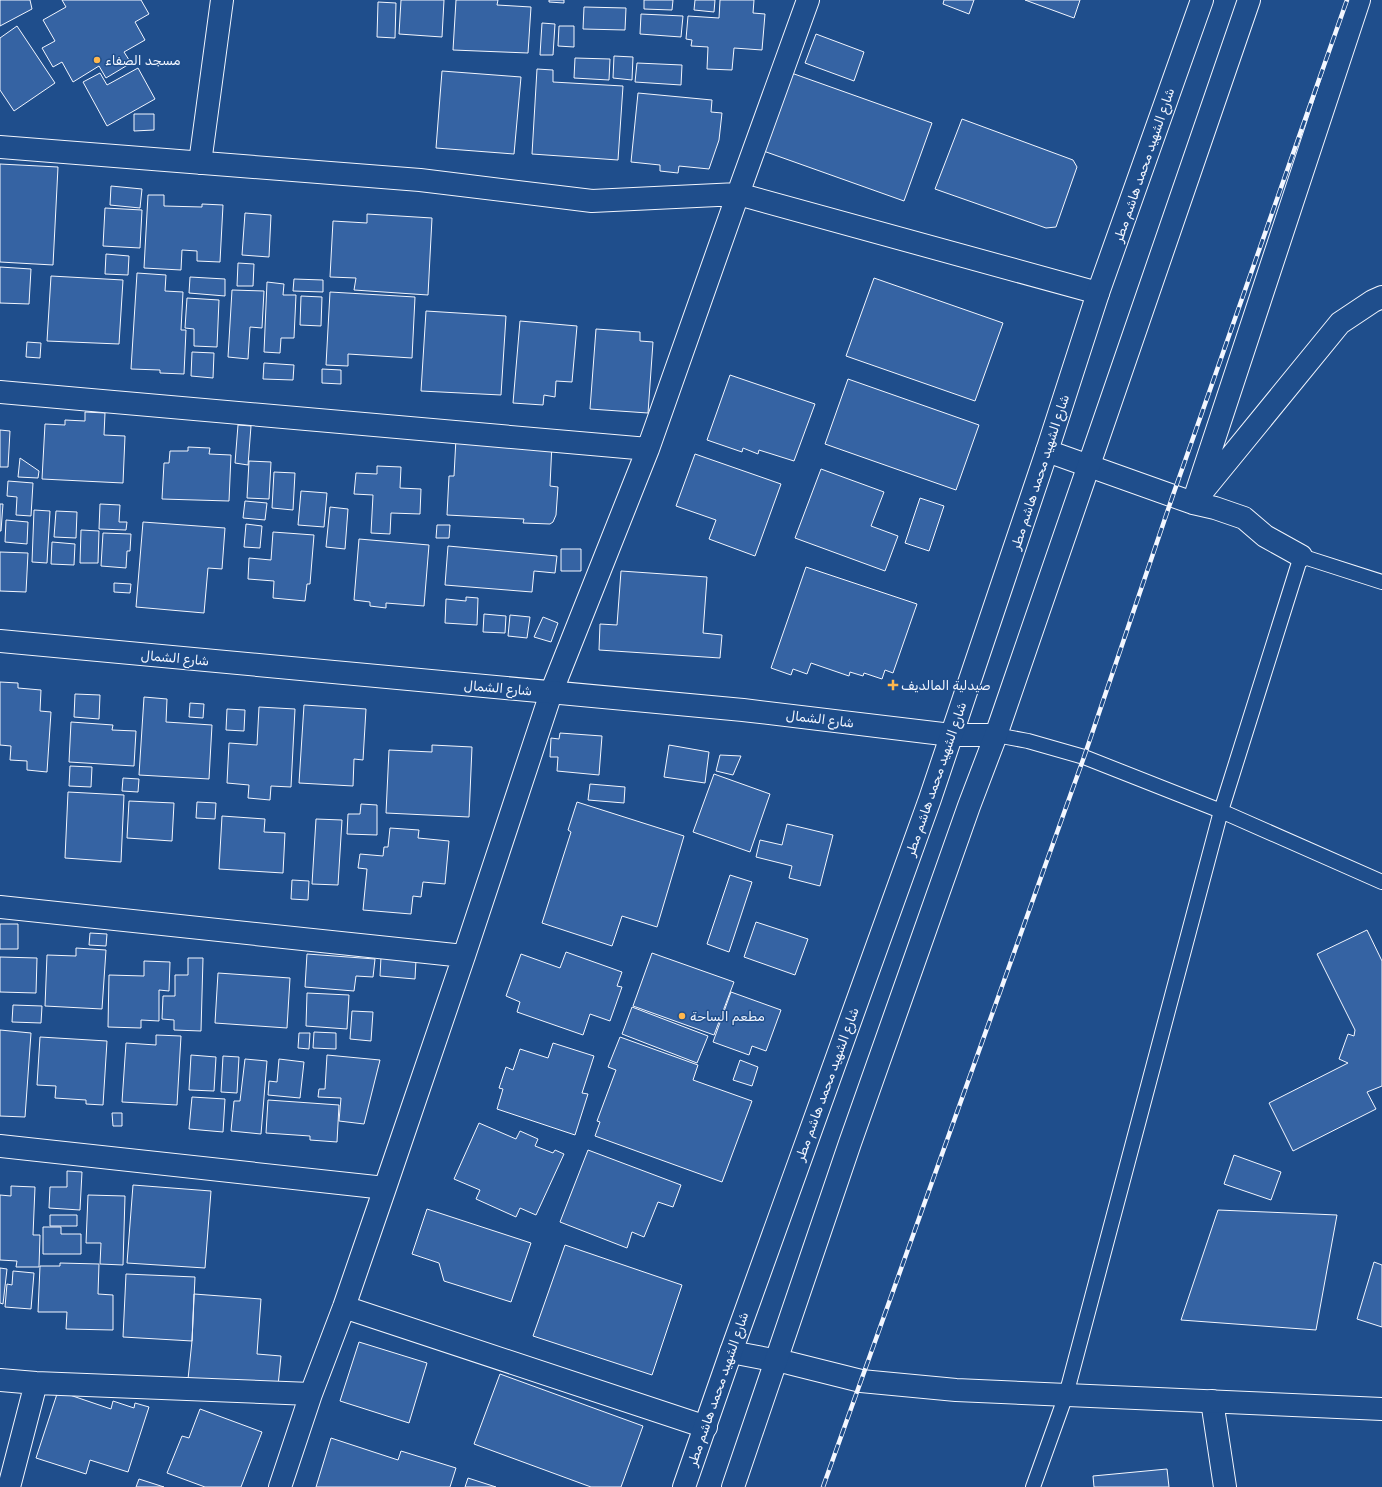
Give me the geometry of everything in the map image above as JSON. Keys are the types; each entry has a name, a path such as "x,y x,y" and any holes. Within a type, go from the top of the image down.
{"street":[{"path":"200,163 222,0"},
{"path":"280,1487 311,1394 344,1307 385,1188 551,693 648,449 808,0"},
{"name":"شارع الشهيد محمد هاشم مطر","path":"684,1487 952,736 1098,293 1202,0"},
{"path":"733,1487 868,1091 969,806 996,736 1249,0"},
{"path":"1193,503 1359,0"},
{"path":"0,147 420,180 592,201 738,194 1098,293"},
{"path":"1193,503 1340,323 1373,301 1382,297"},
{"path":"0,392 648,449"},
{"path":"1047,451 1193,503 1244,518 1265,536 1301,556"},
{"name":"شارع الشمال","path":"0,641 743,710 952,736 996,736"},
{"path":"0,907 464,956"},
{"path":"0,1146 385,1188"},
{"path":"344,1307 706,1428"},
{"path":"731,1352 776,1360 861,1381 956,1390 1382,1409"},
{"path":"0,1380 36,1383 311,1394"},
{"path":"9,1487 36,1383"},
{"path":"1212,1401 1226,1487"}],"lane":[{"path":"1033,1487 1066,1395 1221,811 1301,556 1382,582"},
{"path":"996,736 1028,741 1084,757 1221,811 1382,882"}],"building":[{"path":"0,0 30,0 32,9 0,26"},
{"path":"62,0 141,0 149,14 135,22 145,40 124,52 131,63 106,78 99,66 73,82 62,62 53,67 42,48 55,41 43,20 66,7"},
{"path":"401,0 444,0 442,37 399,34"},
{"path":"456,0 498,0 497,5 531,7 528,53 453,50"},
{"path":"549,0 564,0 564,3 549,2"},
{"path":"644,0 673,0 672,10 644,9"},
{"path":"695,0 715,0 714,12 694,10"},
{"path":"720,0 754,0 753,13 765,14 762,50 734,48 732,70 707,69 708,47 691,46 692,40 686,39 688,16 719,18"},
{"path":"944,0 974,0 969,14 943,4"},
{"path":"1025,0 1080,0 1074,18"},
{"path":"378,2 396,3 395,38 377,37"},
{"path":"584,7 626,8 625,30 583,29"},
{"path":"641,14 683,16 681,37 640,34"},
{"path":"542,23 555,24 553,55 540,55"},
{"path":"17,26 55,83 14,111 0,90 0,38"},
{"path":"559,26 574,26 574,47 558,46"},
{"path":"816,34 864,52 854,81 805,63"},
{"path":"614,56 633,57 632,80 613,78"},
{"path":"575,58 610,59 609,80 574,78"},
{"path":"637,63 682,65 681,85 635,82"},
{"path":"138,68 155,99 107,126 83,82 100,73 107,85"},
{"path":"537,69 553,70 553,82 623,86 618,160 532,154"},
{"path":"783,70 932,123 904,201 755,148"},
{"path":"442,71 521,77 514,154 436,148"},
{"path":"638,93 712,100 711,112 722,113 719,140 709,169 679,166 678,173 660,171 660,165 631,162"},
{"path":"134,114 154,114 154,130 134,131"},
{"path":"962,119 1073,160 1077,167 1056,227 1046,228 935,189"},
{"path":"0,164 58,167 53,265 0,262"},
{"path":"111,186 142,189 140,208 110,205"},
{"path":"148,195 164,195 164,206 202,207 202,204 223,205 220,262 197,261 197,251 182,250 181,270 144,268"},
{"path":"105,208 142,210 140,248 103,246"},
{"path":"245,213 271,215 269,257 242,255"},
{"path":"367,214 432,218 428,295 354,290 356,278 330,277 333,221 367,223"},
{"path":"106,254 129,256 128,275 105,274"},
{"path":"238,263 254,264 253,286 237,286"},
{"path":"0,267 31,269 29,304 0,303"},
{"path":"137,273 166,275 165,291 183,292 181,330 186,330 184,374 160,373 160,370 131,369"},
{"path":"51,276 123,280 119,344 47,341"},
{"path":"190,277 225,279 225,296 189,293"},
{"path":"874,278 1003,323 975,401 846,356"},
{"path":"294,279 323,280 323,292 293,291"},
{"path":"267,282 284,284 283,295 296,295 294,338 281,338 280,353 264,352"},
{"path":"232,290 264,291 262,328 250,327 248,359 228,357"},
{"path":"330,292 415,297 412,358 348,354 348,366 326,365"},
{"path":"301,296 322,297 321,326 300,325"},
{"path":"187,298 219,300 217,347 194,346 194,329 185,328"},
{"path":"426,311 506,316 501,395 421,391"},
{"path":"520,321 577,326 572,382 556,381 555,397 544,395 543,405 513,403"},
{"path":"596,329 640,332 640,341 653,342 648,413 590,409"},
{"path":"27,342 41,343 40,358 26,357"},
{"path":"192,352 214,353 213,378 191,376"},
{"path":"264,363 294,365 293,380 263,379"},
{"path":"322,369 341,370 341,384 322,383"},
{"path":"730,375 815,404 794,461 759,450 758,454 743,448 742,452 707,440"},
{"path":"848,379 979,425 956,490 825,444"},
{"path":"85,412 105,413 104,435 125,436 123,483 42,479 45,424 65,425 65,420 85,421"},
{"path":"238,425 251,426 248,465 235,463"},
{"path":"0,430 10,431 8,467 0,467"},
{"path":"456,438 552,443 550,486 558,487 556,515 553,522 550,524 523,523 524,519 447,515 449,476 454,476"},
{"path":"188,447 210,448 209,454 231,455 229,501 162,499 164,463 169,463 170,451 188,451"},
{"path":"695,454 781,484 755,556 709,539 716,520 676,506"},
{"path":"20,458 39,471 38,478 18,477"},
{"path":"249,461 271,462 269,499 247,498"},
{"path":"377,466 401,467 400,488 421,489 420,514 391,513 390,534 371,533 373,495 354,494 356,473 377,474"},
{"path":"821,469 884,492 871,526 898,536 885,571 795,538"},
{"path":"274,472 295,473 293,510 272,508"},
{"path":"8,481 33,483 31,516 16,515 17,497 7,496"},
{"path":"301,491 327,493 324,527 298,525"},
{"path":"920,498 944,506 929,551 905,543"},
{"path":"245,501 267,503 265,520 243,518"},
{"path":"0,504 3,504 1,531 0,531"},
{"path":"100,504 120,505 119,522 127,522 126,530 99,529"},
{"path":"330,507 348,509 345,549 326,547"},
{"path":"34,510 50,511 47,563 32,562"},
{"path":"56,511 77,512 76,538 54,537"},
{"path":"6,520 28,522 27,544 5,542"},
{"path":"143,522 225,528 222,569 208,568 204,613 136,607"},
{"path":"246,524 262,526 260,548 244,547"},
{"path":"437,525 450,525 449,538 436,538"},
{"path":"81,530 99,531 98,563 80,563"},
{"path":"273,532 314,535 310,584 307,584 305,601 273,598 274,581 248,579 249,558 271,560"},
{"path":"103,533 131,534 130,551 127,551 126,568 101,566"},
{"path":"359,539 429,545 424,606 386,603 386,608 370,606 370,602 354,600"},
{"path":"52,542 75,544 74,565 51,564"},
{"path":"448,546 557,556 555,573 534,571 532,592 445,585"},
{"path":"561,549 581,549 581,571 561,571"},
{"path":"0,552 28,553 26,592 0,591"},
{"path":"806,567 917,604 893,673 885,670 882,679 864,673 863,676 850,672 849,676 811,663 807,674 793,669 791,675 771,668"},
{"path":"621,571 707,577 703,633 722,635 720,658 599,650 600,624 617,625"},
{"path":"114,583 131,584 130,593 114,592"},
{"path":"466,597 478,598 477,625 445,623 446,599 466,601"},
{"path":"484,614 506,616 505,633 483,632"},
{"path":"510,615 530,617 527,638 508,636"},
{"path":"543,617 558,623 551,642 534,637"},
{"path":"0,682 18,683 18,688 41,690 40,711 51,712 47,772 27,770 27,761 10,760 11,746 0,745"},
{"path":"75,694 100,695 99,719 74,717"},
{"path":"144,697 167,699 166,722 212,725 209,779 139,775"},
{"path":"190,703 204,704 203,718 189,717"},
{"path":"304,705 366,709 363,760 354,759 353,786 299,783"},
{"path":"259,707 295,709 291,787 271,786 270,800 248,798 249,785 227,783 229,743 257,745"},
{"path":"227,709 245,710 244,731 226,730"},
{"path":"71,722 113,725 112,730 136,731 134,766 69,762"},
{"path":"560,733 602,736 599,775 557,771 558,757 550,757 551,738 559,739"},
{"path":"432,745 472,747 469,817 386,813 389,750 432,752"},
{"path":"669,745 709,752 705,783 664,777"},
{"path":"720,755 741,756 733,775 716,771"},
{"path":"70,766 92,767 91,787 69,786"},
{"path":"714,774 770,794 750,852 693,832"},
{"path":"123,778 139,779 138,792 122,791"},
{"path":"590,784 625,787 624,803 588,800"},
{"path":"68,792 124,795 121,862 65,858"},
{"path":"129,801 174,803 172,841 127,838"},
{"path":"197,802 216,803 215,819 196,818"},
{"path":"577,802 684,836 657,927 622,916 612,946 542,923 571,832 568,830"},
{"path":"361,804 377,805 377,835 347,834 348,814 360,814"},
{"path":"222,816 265,819 264,832 285,833 283,873 219,869"},
{"path":"316,819 342,820 338,885 312,884"},
{"path":"787,824 833,835 820,886 789,878 792,866 756,857 760,840 782,845"},
{"path":"390,828 419,830 418,838 449,841 445,884 423,882 421,897 413,896 411,914 363,910 367,869 358,868 360,854 383,856 384,847 388,847"},
{"path":"730,875 752,882 729,952 707,944"},
{"path":"292,880 309,881 308,900 291,899"},
{"path":"756,922 808,939 795,975 744,957"},
{"path":"0,924 18,924 18,949 0,949"},
{"path":"1367,930 1382,961 1382,1086 1367,1092 1376,1109 1293,1151 1269,1103 1348,1063 1339,1059 1348,1034 1354,1036 1355,1030 1317,954"},
{"path":"90,933 107,934 106,946 89,945"},
{"path":"76,948 106,950 102,1009 45,1006 47,955 76,956"},
{"path":"566,952 622,972 617,986 622,987 610,1021 590,1014 583,1035 517,1012 520,1002 506,996 521,954 560,968"},
{"path":"652,953 734,982 714,1035 633,1006"},
{"path":"307,954 375,959 373,977 356,976 354,991 305,987"},
{"path":"0,957 37,958 36,993 0,992"},
{"path":"381,957 416,960 415,979 380,976"},
{"path":"188,958 203,958 201,1031 174,1030 174,1020 162,1019 163,996 175,996 175,975 188,975"},
{"path":"144,961 170,962 169,991 159,990 159,1021 141,1020 141,1028 108,1027 109,975 144,976"},
{"path":"218,973 290,978 287,1028 215,1023"},
{"path":"731,992 781,1010 766,1051 752,1046 749,1055 713,1042"},
{"path":"307,993 349,995 347,1029 306,1026"},
{"path":"13,1005 42,1006 41,1023 12,1022"},
{"path":"632,1007 708,1036 697,1063 622,1034"},
{"path":"352,1011 373,1012 371,1041 350,1039"},
{"path":"0,1030 31,1033 25,1117 0,1116"},
{"path":"314,1032 336,1033 336,1049 313,1048"},
{"path":"299,1033 310,1033 309,1049 298,1048"},
{"path":"156,1035 181,1036 177,1105 122,1102 126,1043 156,1045"},
{"path":"40,1037 107,1041 103,1105 86,1104 86,1100 55,1098 56,1086 37,1085"},
{"path":"620,1037 698,1065 693,1080 752,1101 722,1182 595,1136 600,1122 597,1121 616,1070 608,1067"},
{"path":"553,1043 594,1056 582,1093 588,1094 575,1135 497,1109 503,1089 499,1088 506,1067 513,1070 520,1049 548,1058"},
{"path":"191,1055 216,1057 214,1091 189,1090"},
{"path":"327,1055 380,1060 364,1124 339,1121 341,1098 318,1097 319,1089 325,1089"},
{"path":"223,1056 239,1057 237,1093 221,1092"},
{"path":"245,1059 267,1061 261,1134 231,1131 234,1101 240,1101"},
{"path":"279,1059 304,1062 300,1098 268,1095 269,1081 277,1082"},
{"path":"740,1060 758,1067 752,1086 733,1080"},
{"path":"192,1097 225,1099 223,1132 189,1129"},
{"path":"268,1100 339,1105 337,1142 310,1140 310,1136 266,1133"},
{"path":"112,1113 122,1113 122,1126 113,1126"},
{"path":"479,1123 516,1139 520,1131 538,1139 535,1146 553,1153 555,1150 564,1154 536,1215 520,1208 516,1217 476,1199 480,1190 454,1179"},
{"path":"588,1150 681,1185 673,1207 658,1202 644,1237 632,1232 627,1248 560,1222"},
{"path":"1234,1155 1281,1172 1271,1200 1224,1184"},
{"path":"67,1171 82,1172 80,1210 49,1208 50,1187 67,1187"},
{"path":"133,1185 211,1191 205,1268 127,1263"},
{"path":"11,1186 35,1187 33,1235 40,1235 39,1267 16,1267 17,1261 0,1260 0,1195 11,1196"},
{"path":"88,1195 125,1196 123,1265 100,1264 101,1243 86,1243"},
{"path":"427,1209 531,1243 511,1302 444,1281 439,1263 412,1254"},
{"path":"1218,1210 1337,1215 1316,1330 1181,1320"},
{"path":"50,1215 77,1215 77,1226 50,1226"},
{"path":"43,1227 61,1227 61,1234 81,1234 81,1254 43,1254"},
{"path":"565,1245 682,1285 652,1375 533,1336"},
{"path":"1374,1262 1382,1265 1382,1327 1357,1319"},
{"path":"60,1263 99,1264 98,1294 113,1295 113,1330 66,1329 67,1312 38,1312 40,1266 60,1266"},
{"path":"0,1268 7,1269 3,1304 0,1303"},
{"path":"13,1271 34,1273 31,1309 5,1307 7,1284 12,1285"},
{"path":"126,1274 195,1277 192,1341 123,1337"},
{"path":"194,1294 261,1299 257,1354 281,1356 278,1386 188,1379 192,1341"},
{"path":"359,1342 427,1363 409,1423 340,1401"},
{"path":"500,1374 643,1426 621,1487 591,1487 474,1444"},
{"path":"58,1391 111,1409 113,1401 134,1408 135,1403 149,1407 128,1472 90,1460 86,1474 36,1458"},
{"path":"200,1409 262,1432 241,1487 205,1487 167,1473 182,1436 189,1438"},
{"path":"331,1438 398,1460 401,1451 456,1468 450,1487 316,1487"},
{"path":"1167,1469 1169,1487 1094,1487 1093,1476"},
{"path":"468,1478 496,1487 465,1487"},
{"path":"139,1479 164,1487 136,1487"}],"railway":[{"path":"823,1487 1084,757 1173,495 1347,0"}],"place":[{"name":"مسجد الصفاء","path":"97,60"},
{"name":"صيدلية المالديف","path":"893,685"},
{"name":"مطعم الساحة","path":"682,1016"}]}
